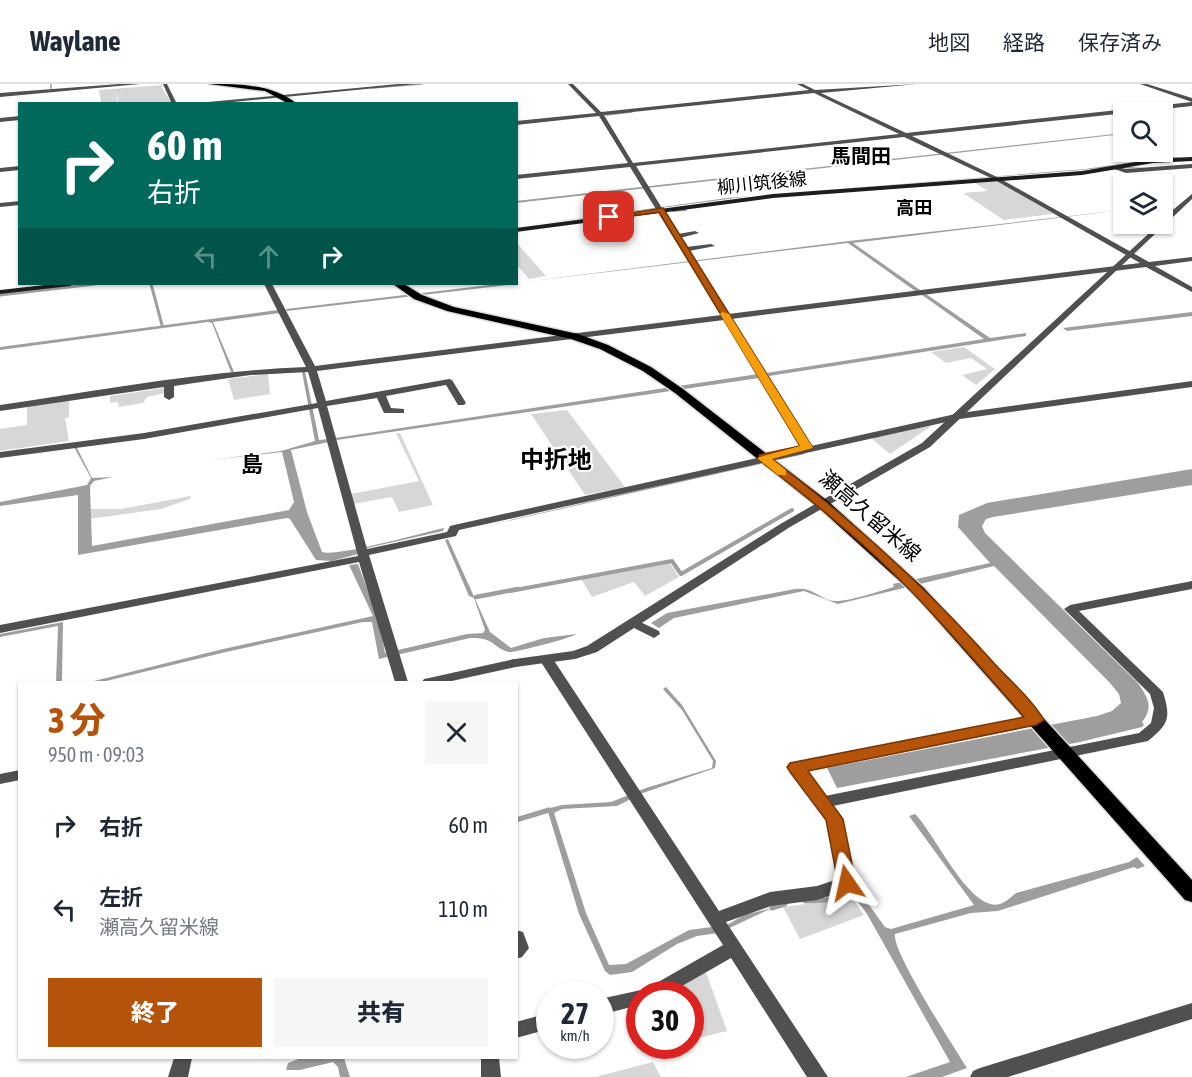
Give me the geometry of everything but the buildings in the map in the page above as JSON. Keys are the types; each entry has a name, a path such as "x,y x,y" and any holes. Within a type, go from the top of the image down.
{"main road":[{"path":"212,84 254,88 282,96 291,102"},
{"name":"柳川筑後線","path":"518,230 773,196 997,179 1114,168 1166,159 1192,159"},
{"path":"0,292 61,285"},
{"name":"瀬高久留米線","path":"400,285 415,295 470,314 574,336 627,357 676,388 824,505 919,591 1192,894"}],"street":[{"path":"0,95 138,84"},
{"path":"165,84 174,102"},
{"path":"212,102 415,84"},
{"path":"570,84 601,114 807,448"},
{"path":"799,84 997,179 1192,290"},
{"path":"518,123 814,91 915,84"},
{"path":"1142,84 1192,102"},
{"path":"518,177 1192,102"},
{"path":"0,120 18,118"},
{"path":"1114,168 1126,171 1192,166"},
{"path":"0,170 18,168"},
{"path":"1173,213 1192,196"},
{"path":"0,205 18,203"},
{"path":"676,236 694,233"},
{"path":"434,681 515,663 576,655 592,649 718,568 926,445 960,416 1150,234"},
{"path":"685,249 711,246"},
{"path":"0,408 249,372 312,369 1192,259"},
{"path":"269,285 312,369 363,556 402,681"},
{"path":"0,455 144,436 449,382 462,403"},
{"path":"169,383 169,397"},
{"path":"0,629 363,556 452,534 454,528 766,460 807,448 960,416 1192,384"},
{"path":"381,395 387,411 401,411"},
{"path":"824,802 1143,737 1158,725 1161,708 1156,692 1070,609 1192,585"},
{"path":"634,623 654,634"},
{"path":"546,659 818,1077"},
{"path":"715,919 770,899 817,892 847,883 834,819 824,802 796,767 1037,721"},
{"path":"0,779 18,775"},
{"path":"672,981 734,947"},
{"path":"980,1077 1192,1011"},
{"path":"518,1029 536,1025"},
{"path":"178,1077 183,1059"},
{"path":"490,1059 491,1077"}],"shaded area":[{"path":"163,85 162,88 171,102 119,102 115,90 118,102 101,102 99,90"},
{"path":"1113,134 1113,135 518,203 518,201"},
{"path":"1135,162 1137,162 1113,166 1146,168 1090,169 774,194 1085,169"},
{"path":"998,181 1053,214 1004,220 963,193 988,191 975,183"},
{"path":"750,196 518,227 518,227"},
{"path":"1113,211 853,243 923,292 918,293 848,243 518,283 849,241"},
{"path":"518,244 546,276 529,279 518,266"},
{"path":"490,285 508,285 287,311 286,309"},
{"path":"926,294 990,338 1026,333 1026,336 769,376 766,373 984,339 922,295"},
{"path":"278,310 280,313 213,322 234,372 231,372 212,323 208,322 0,350 0,347"},
{"path":"1192,312 1192,316 1067,331 1063,328"},
{"path":"964,347 995,369 976,385 962,375 987,369 971,358 946,363 931,352"},
{"path":"305,371 319,440 328,439 329,442 291,450 307,512 322,552 331,553 362,548 444,528 443,531 358,550 358,554 332,561 316,560 290,519 287,518 78,555 78,495 0,506 0,502 87,485 91,478 74,447 76,446 92,478 113,477 94,481 90,486 92,546 289,510 294,502 282,452 212,460 281,451 315,441 302,372 252,375 172,385 253,374"},
{"path":"268,374 270,394 234,400 228,379"},
{"path":"758,374 759,378 337,440 335,438"},
{"path":"164,388 165,393 147,397 143,403 119,407 118,402 110,403 110,396"},
{"path":"69,400 69,417 65,418 69,441 0,451 0,429 27,425 27,406"},
{"path":"567,410 625,487 585,495 531,414"},
{"path":"933,425 890,454 870,437"},
{"path":"396,433 400,433 433,505 399,512 392,497 353,504 351,494 419,481"},
{"path":"803,452 805,454 459,532"},
{"path":"1192,469 1192,485 993,517 986,519 982,526 985,533 1137,682 1144,692 1149,707 1142,727 1080,742 837,788 827,768 1097,716 1112,711 1121,703 1119,694 1110,683 994,566 838,604 804,591 674,618 659,628 651,623 667,613 795,589 812,591 834,601 848,600 894,587 893,584 990,563 958,527 959,515 987,503"},
{"path":"191,496 190,499 161,509 89,519 89,509 121,509"},
{"path":"448,539 490,632 511,648 544,638 577,634 513,652 504,650 485,639 470,638 379,659 372,622 363,622 106,681 94,681 219,650 373,616 349,565 358,564 380,625 385,653 467,634 483,633 485,630 474,598 469,596 445,540"},
{"path":"670,563 679,577 645,596 634,582 592,597 581,579"},
{"path":"63,622 62,681 56,681 58,626 0,637 0,634"},
{"path":"666,687 682,705 716,761 715,768 643,793 617,806 562,809 554,813 586,913 609,965 626,964 689,930 727,925 744,915 772,908 719,933 697,936 677,944 632,972 610,975 605,971 579,914 548,812 550,808 562,805 611,802 646,788 712,768 713,761 682,710 663,689"},
{"path":"915,814 965,884 977,896 989,903 1000,904 1016,893 1129,862 1137,857 1145,866 1137,869 1134,867 998,911 971,913 895,934 903,960 913,979 967,1068 942,1077 906,1077 950,1062 867,914 850,891 854,888 858,890 885,927 891,929 974,905 909,816"},
{"path":"849,893 864,915 800,939 783,907 829,901"},
{"path":"706,972 727,1031 704,1037 704,981 688,981"},
{"path":"298,1059 344,1059 350,1077 340,1077 338,1067 333,1062 300,1070 286,1070 288,1063"},
{"path":"653,1062 661,1077 595,1077"}],"waterway":[{"path":"51,84 51,91"},
{"path":"372,88 422,84"},
{"path":"606,115 632,112"},
{"path":"673,211 686,210"},
{"path":"0,295 86,285"},
{"path":"151,285 162,325"},
{"path":"510,591 672,561 681,574 792,510"},
{"path":"476,597 518,589"},
{"path":"518,819 549,810"},
{"path":"805,901 826,900 850,891"},
{"path":"772,908 785,904"}],"slow traffic":[{"path":"725,314 807,448 763,458 782,473"}],"district":[{"name":"馬間田","path":"861,156"},
{"name":"高田","path":"914,208"},
{"name":"中折地","path":"556,460"},
{"name":"島","path":"252,464"}],"route":[{"path":"609,217 661,210 807,448 763,458 824,505 878,551 957,631 1036,720 822,760 796,767 830,810 834,819 847,883"}]}
